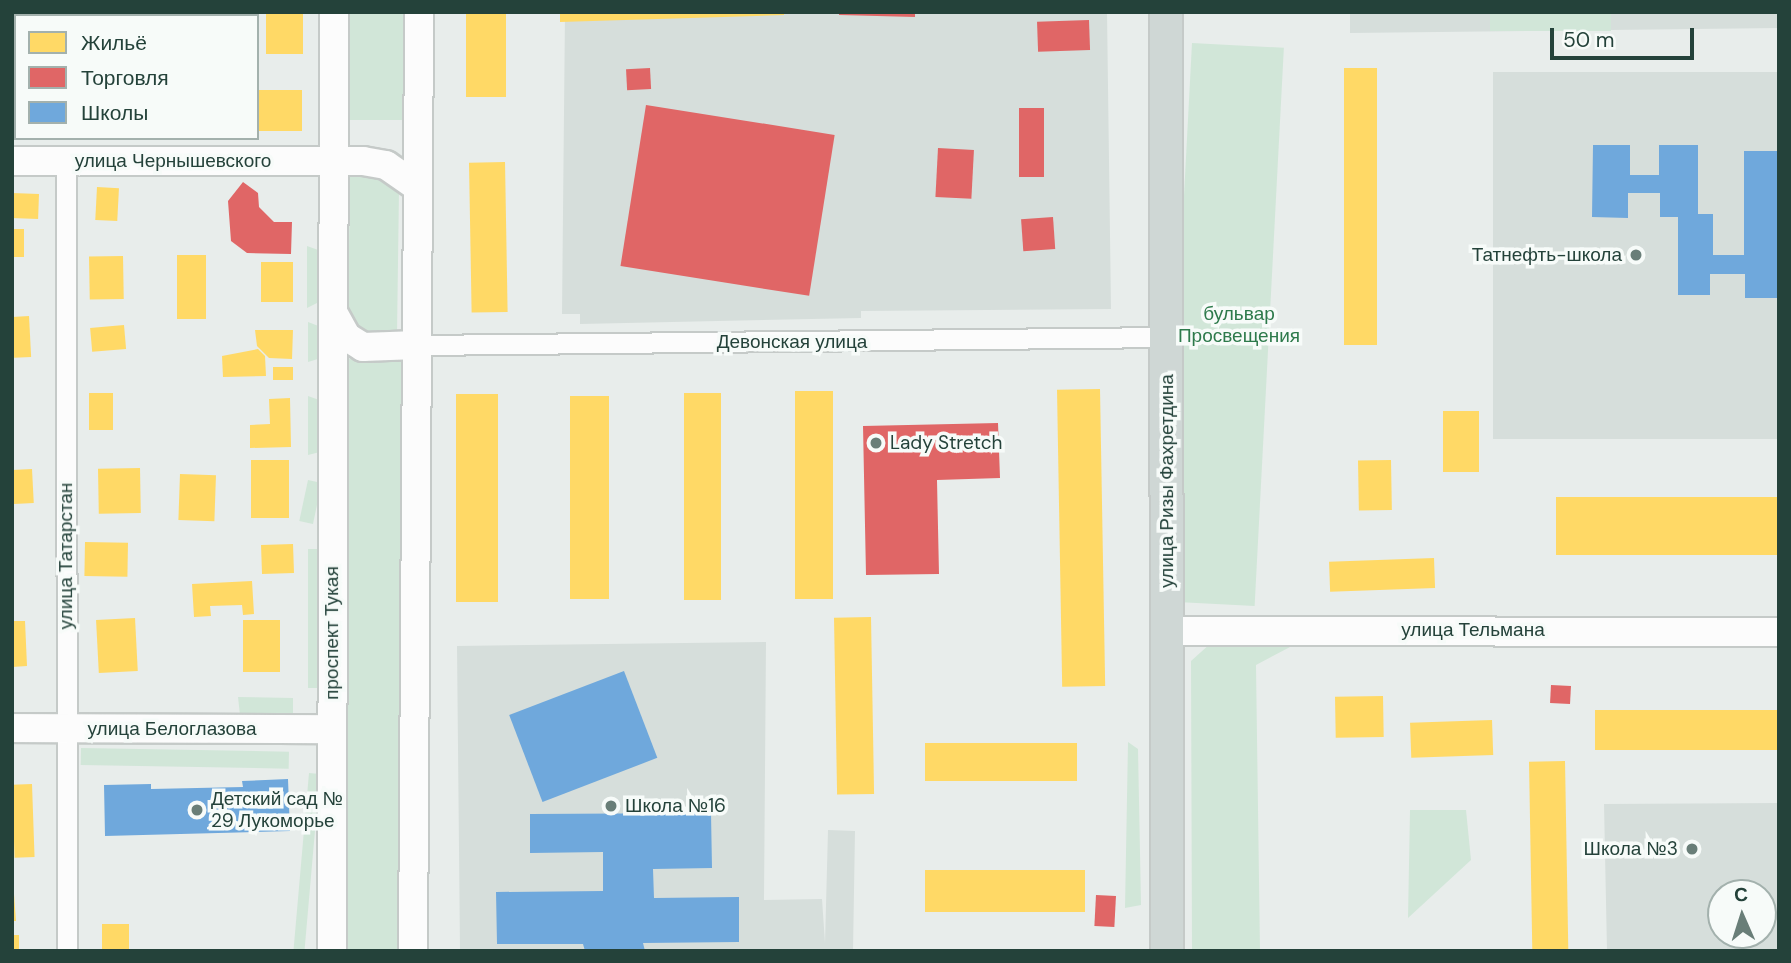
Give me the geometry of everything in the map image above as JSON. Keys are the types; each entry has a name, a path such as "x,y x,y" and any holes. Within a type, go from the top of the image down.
{"main road":[{"name":"проспект Тукая","path":"332,951 334,12"},
{"path":"413,951 419,12"},
{"name":"улица Ризы Фахретдина","path":"1166,12 1167,951"},
{"name":"улица Чернышевского","path":"12,161 334,162"},
{"path":"334,162 386,165 418,187"},
{"path":"334,314 347,337 363,347 417,345"},
{"name":"улица Тельмана","path":"1168,631 1779,632"},
{"name":"улица Белоглазова","path":"12,728 332,729"}],"street":[{"name":"улица Татарстан","path":"66,161 67,951"},
{"name":"Девонская улица","path":"417,345 1166,337"}],"shaded area":[{"path":"565,12 1107,12 1111,309 861,311 861,318 580,324 580,314 562,314"},
{"path":"1350,12 1779,12 1779,28 1350,33"},
{"name":"Татнефть-школа","path":"1493,72 1779,72 1779,439 1493,439"},
{"name":"Школа №16","path":"766,642 764,900 822,899 825,943 828,830 855,831 853,951 460,951 457,646"},
{"name":"Школа №3","path":"1779,803 1779,951 1607,951 1604,804"}],"green space":[{"path":"346,12 409,12 409,120 346,120"},
{"path":"1490,12 1611,12 1611,31 1490,31"},
{"name":"бульвар Просвещения","path":"1192,43 1284,48 1255,606 1163,601"},
{"path":"350,170 377,174 399,190 397,334 360,333 348,325"},
{"path":"307,246 321,251 323,300 307,308"},
{"path":"308,322 321,327 321,358 308,362"},
{"path":"347,359 402,359 402,951 347,951"},
{"path":"308,396 322,401 320,452 308,455"},
{"path":"308,480 322,483 313,524 299,521"},
{"path":"308,549 321,549 321,688 308,688"},
{"path":"1211,643 1290,647 1256,665 1260,951 1192,951 1191,661"},
{"path":"238,697 293,698 293,722 240,715"},
{"path":"1128,742 1138,749 1141,905 1125,908"},
{"path":"81,748 289,752 289,769 81,765"},
{"path":"309,773 320,774 304,951 293,950"},
{"path":"1410,810 1466,810 1471,860 1408,918"}],"building: Жильё":[{"path":"266,12 303,12 303,54 266,54"},
{"path":"466,12 506,12 506,97 466,97"},
{"path":"560,12 784,12 784,15 560,22"},
{"path":"1344,68 1377,68 1377,345 1344,345"},
{"path":"12,82 14,82 14,129"},
{"path":"259,90 302,90 302,131 259,131"},
{"path":"505,162 508,312 472,313 469,163"},
{"path":"97,187 119,188 117,221 95,220"},
{"path":"12,193 39,194 38,219 12,218"},
{"path":"12,229 24,229 24,257 12,257"},
{"path":"177,255 206,255 206,319 177,319"},
{"path":"123,256 124,299 90,300 89,257"},
{"path":"261,262 293,262 293,302 261,302"},
{"path":"29,316 31,357 14,358 12,317"},
{"path":"124,325 126,349 92,352 90,328"},
{"path":"255,330 293,330 292,359 269,358 257,346"},
{"path":"258,349 265,356 266,376 223,377 222,356"},
{"path":"273,367 293,367 293,380 273,380"},
{"path":"1100,389 1105,686 1062,687 1057,390"},
{"path":"795,391 833,391 833,599 795,599"},
{"path":"89,393 113,393 113,430 89,430"},
{"path":"684,393 721,393 721,600 684,600"},
{"path":"456,394 498,394 498,602 456,602"},
{"path":"570,396 609,396 609,599 570,599"},
{"path":"290,398 291,447 250,448 250,425 270,424 269,399"},
{"path":"1443,411 1479,411 1479,472 1443,472"},
{"path":"251,460 289,460 289,518 251,518"},
{"path":"1391,460 1392,510 1359,511 1358,461"},
{"path":"140,468 141,513 99,514 98,469"},
{"path":"32,469 34,503 14,504 12,470"},
{"path":"180,474 216,475 214,521 178,520"},
{"path":"1556,497 1779,497 1779,555 1556,555"},
{"path":"85,542 128,543 127,577 84,576"},
{"path":"293,544 294,573 262,574 261,545"},
{"path":"1434,558 1435,588 1330,592 1329,562"},
{"path":"252,581 254,614 243,615 242,605 210,606 211,616 194,617 192,584"},
{"path":"871,617 874,794 837,795 834,618"},
{"path":"135,618 138,671 99,673 96,620"},
{"path":"243,620 280,620 280,672 243,672"},
{"path":"12,621 25,621 27,666 12,667"},
{"path":"1383,696 1384,737 1336,738 1335,697"},
{"path":"1595,710 1777,710 1777,750 1595,750"},
{"path":"1492,720 1493,755 1411,758 1410,723"},
{"path":"925,743 1077,743 1077,781 925,781"},
{"path":"1565,761 1568,951 1532,951 1529,762"},
{"path":"32,784 35,857 15,858 12,785"},
{"path":"925,870 1085,870 1085,912 925,912"},
{"path":"14,894 16,921 12,921"},
{"path":"102,924 129,924 129,951 102,951"},
{"path":"12,935 19,935 19,951 12,951"}],"building: Торговля":[{"path":"839,12 915,12 915,17 839,15"},
{"path":"1089,20 1090,50 1038,52 1037,22"},
{"path":"650,68 651,89 627,90 626,69"},
{"path":"646,105 835,135 809,296 621,266"},
{"path":"1019,108 1044,108 1044,177 1019,177"},
{"path":"938,148 974,150 971,199 935,197"},
{"path":"243,182 258,193 259,207 274,222 292,222 291,254 247,253 231,241 228,201"},
{"path":"1053,217 1055,249 1023,251 1021,219"},
{"path":"998,423 1000,478 937,480 939,574 866,575 863,426"},
{"path":"1551,685 1571,686 1570,704 1550,703"},
{"path":"1096,895 1116,896 1114,927 1094,926"}],"building: Школы":[{"path":"1593,145 1630,145 1630,175 1659,175 1659,145 1698,145 1698,214 1713,214 1713,255 1744,255 1744,151 1779,151 1778,298 1745,298 1745,274 1710,274 1710,295 1678,295 1678,217 1660,217 1660,193 1628,193 1628,218 1592,217"},
{"path":"624,671 657,758 542,802 509,715"},
{"name":"Детский сад № 29 Лукоморье","path":"288,779 290,831 105,836 104,785 151,784 151,789 243,787 242,781"},
{"path":"711,813 712,868 653,869 654,898 739,897 739,942 643,943 645,951 585,951 583,944 497,944 496,892 603,891 603,852 530,853 530,814"}],"place":[{"name":"Татнефть-школа","path":"1636,255"},
{"name":"Lady Stretch","path":"876,443"},
{"name":"Школа №16","path":"611,806"},
{"name":"Детский сад № 29 Лукоморье","path":"197,810"},
{"name":"Школа №3","path":"1692,849"}]}
